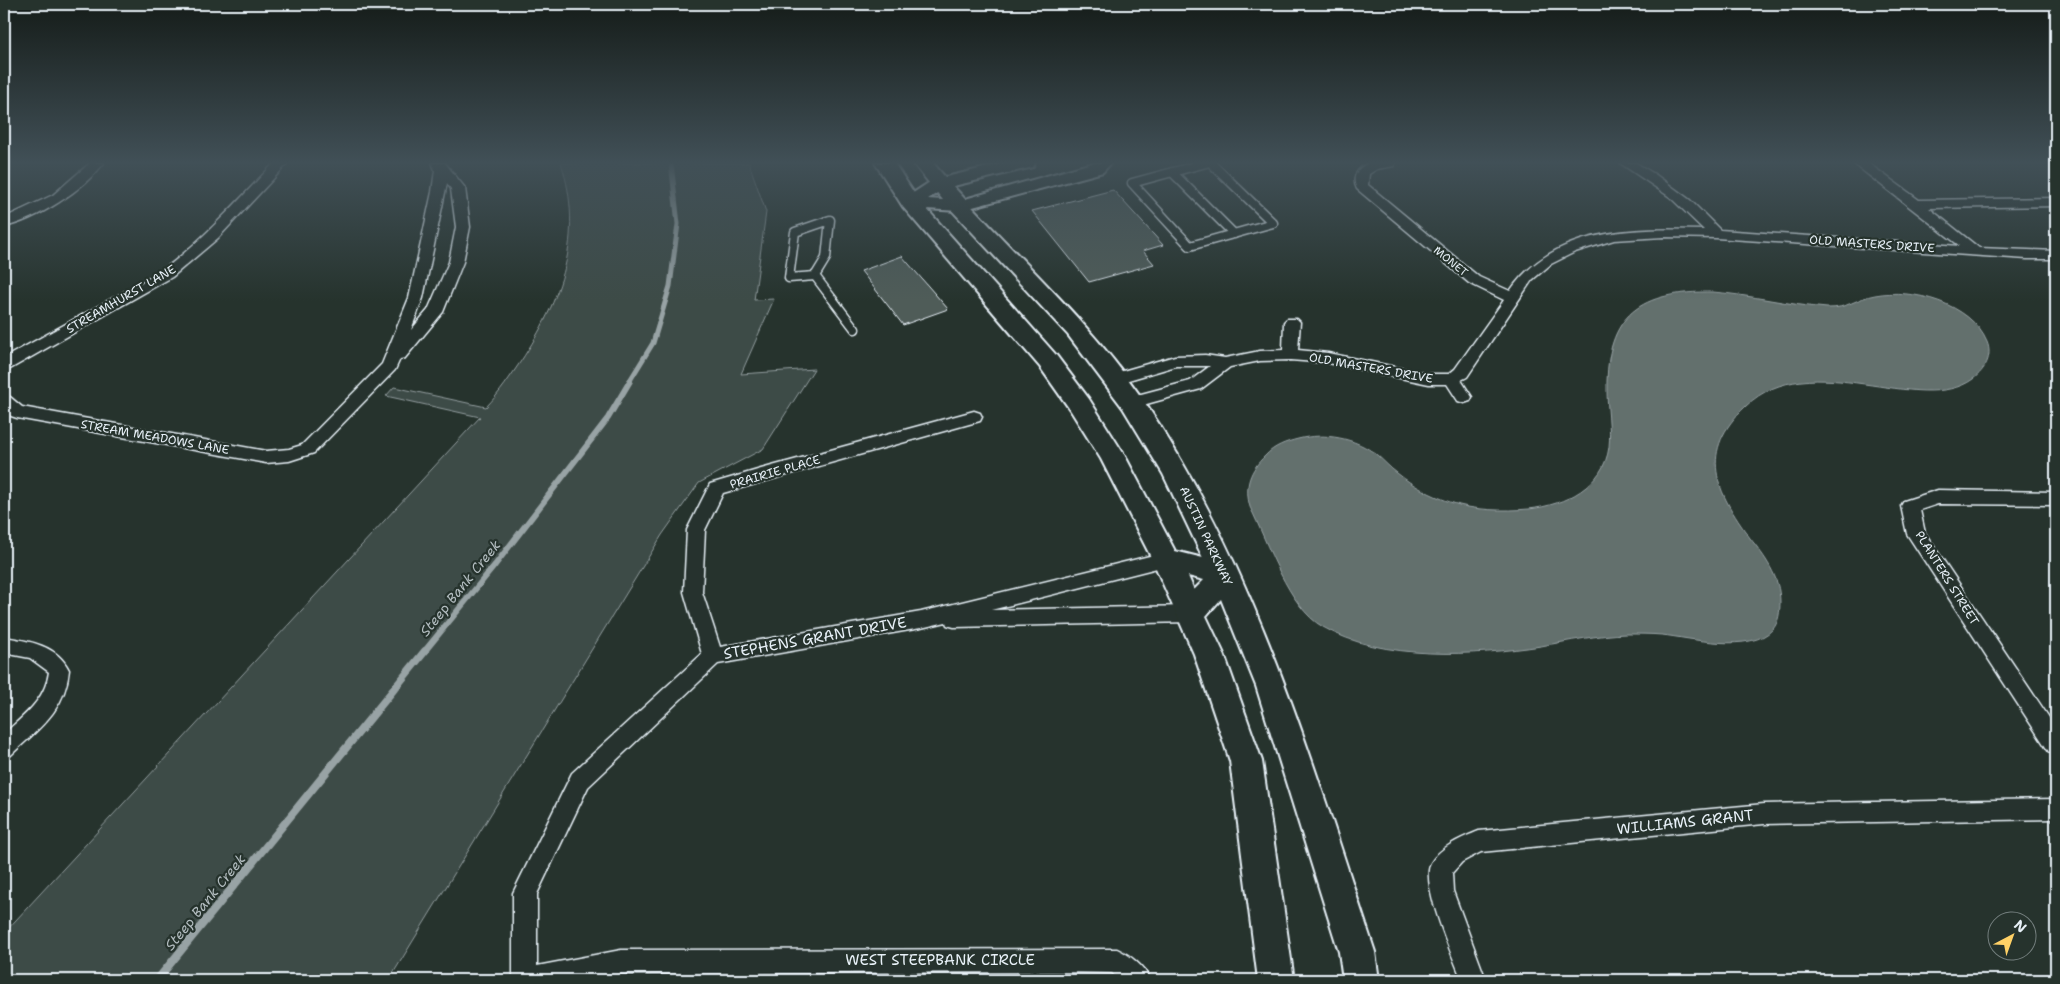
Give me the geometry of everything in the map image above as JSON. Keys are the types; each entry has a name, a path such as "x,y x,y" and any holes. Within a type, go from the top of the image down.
{"main road":[{"path":"914,209 1048,361 1080,405 1112,456 1166,559 1209,654 1246,761 1276,980"},
{"name":"AUSTIN PARKWAY","path":"961,209 1076,330 1132,402 1175,472 1225,575 1271,686 1357,952 1361,980"},
{"path":"1166,559 1225,575 1191,614"}],"street":[{"path":"4,223 37,209"},
{"name":"STREAMHURST LANE","path":"4,367 167,274 190,258 239,209"},
{"path":"389,366 416,298 435,209"},
{"path":"389,366 435,312 456,262 463,227 461,209"},
{"name":"MONET","path":"1389,209 1474,280 1513,298"},
{"path":"1693,209 1716,234"},
{"path":"1922,209 1974,251"},
{"name":"OLD MASTERS DRIVE","path":"1115,379 1175,361 1205,360 1225,363 1260,356 1290,356 1328,358 1429,379 1452,379 1462,373 1526,277 1546,261 1587,242 1613,236 1634,234 1716,234 2027,255 2056,255"},
{"path":"1290,356 1292,322"},
{"name":"OLD MASTERS DRIVE","path":"1132,402 1195,385 1225,363"},
{"name":"STREAM MEADOWS LANE","path":"4,401 18,412 266,457 290,455 308,448 389,366"},
{"name":"OLD MASTERS DRIVE","path":"1452,379 1464,397"},
{"name":"PRAIRIE PLACE","path":"713,656 693,592 696,530 716,489 761,474 974,417"},
{"name":"PLANTERS STREET","path":"2056,498 1938,497 1910,506 1916,534 2056,745"},
{"name":"STEPHENS GRANT DRIVE","path":"525,980 525,893 580,780 713,656 921,620 1166,559"},
{"name":"STEPHENS GRANT DRIVE","path":"921,620 1191,614"},
{"path":"4,645 42,653 50,658 59,670 57,688 46,706 4,748"},
{"name":"WILLIAMS GRANT","path":"1474,980 1441,891 1440,869 1454,854 1479,842 1764,814 2056,809"},
{"name":"WEST STEEPBANK CIRCLE","path":"525,980 621,962 1052,960 1117,961 1138,980"}],"lane":[{"path":"1156,209 1190,246 1273,223 1258,209"},
{"path":"1209,209 1234,234"},
{"path":"830,220 826,258 815,276 789,278 795,232 830,220"},
{"path":"815,276 855,329"}],"shaded area":[{"path":"569,209 765,209 754,300 774,299 741,374 814,369 763,449 699,483 662,535 389,980 4,980 4,933 480,417 386,396 394,387 486,407 500,391 535,338 548,315 558,291 569,242"},
{"path":"1713,292 1827,308 1840,307 1863,298 1890,293 1922,297 1939,301 1968,317 1979,328 1989,347 1987,362 1981,371 1973,379 1951,389 1924,391 1832,380 1801,381 1772,389 1746,406 1731,423 1721,439 1717,456 1717,472 1721,488 1738,521 1771,568 1779,593 1780,609 1777,623 1763,637 1736,643 1662,635 1626,634 1488,652 1429,653 1400,651 1372,646 1346,638 1323,627 1299,605 1280,573 1248,499 1248,485 1252,473 1260,461 1272,450 1280,445 1308,437 1340,438 1369,449 1403,478 1422,490 1459,505 1489,510 1509,510 1543,507 1556,503 1569,498 1591,483 1606,461 1609,447 1608,364 1613,342 1621,325 1633,312 1648,302 1666,296"}],"building":[{"path":"1040,209 1130,209 1163,245 1143,251 1154,264 1089,282 1032,211"},
{"path":"902,256 948,309 903,325 861,271"}],"waterway":[{"name":"Steep Bank Creek","path":"629,382 653,343 670,286 678,224 676,209"},
{"name":"Steep Bank Creek","path":"424,652 495,565 608,418 630,381"},
{"name":"Steep Bank Creek","path":"157,980 425,651"}]}
